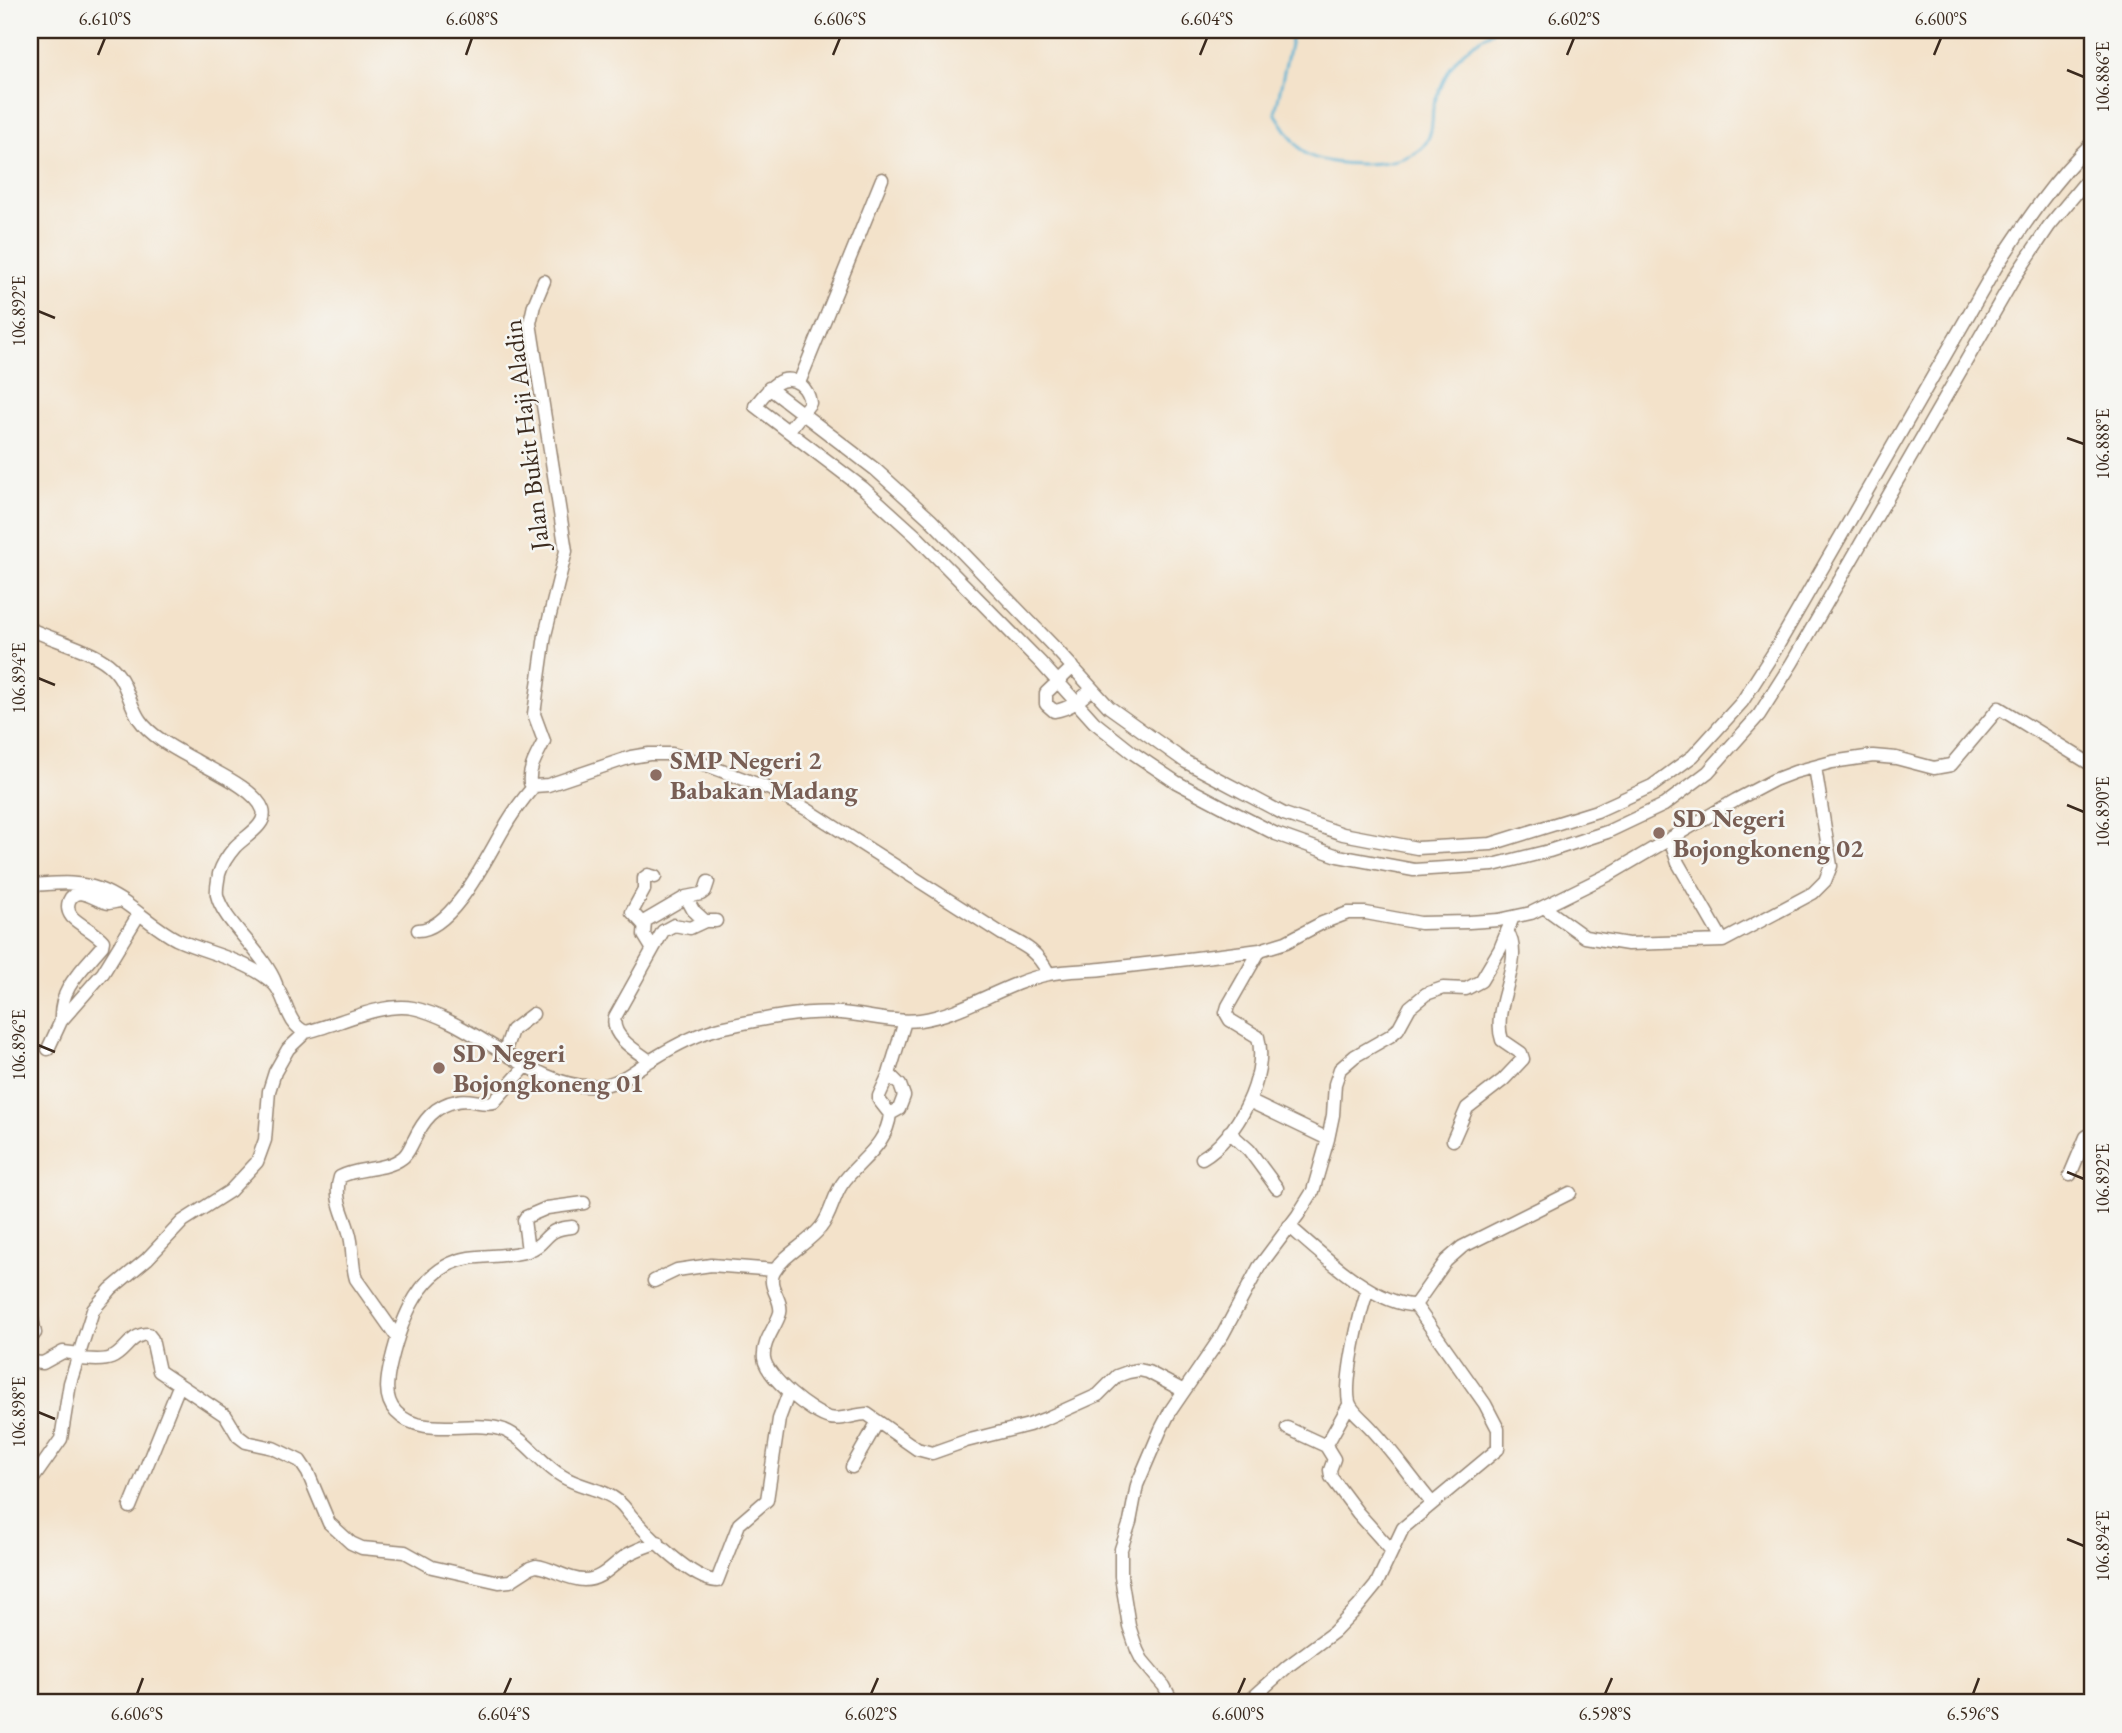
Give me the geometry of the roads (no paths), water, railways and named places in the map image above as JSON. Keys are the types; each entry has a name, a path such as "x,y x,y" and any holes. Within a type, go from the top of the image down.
{"street":[{"path":"769,388 876,470 930,520 1109,707 1186,762 1283,814 1343,834 1417,848 1491,844 1597,811 1652,786 1693,755 1742,702 1774,652 1972,308 2031,213 2092,143"},
{"path":"789,430 810,403 809,394 799,383 788,379 769,388 755,406 863,488 916,536 1057,680 1094,722 1133,754 1176,782 1276,834 1338,856 1414,870 1493,865 1549,851 1607,832 1664,804 1708,772 1759,715 1792,663 2014,278 2049,226 2092,174"},
{"path":"799,383 882,179"},
{"name":"Jalan Bukit Haji Aladin","path":"534,786 529,777 544,741 534,714 545,635 566,551 530,323 544,281"},
{"path":"1972,308 1992,318"},
{"path":"1954,340 1974,349"},
{"path":"30,629 108,664 125,684 140,721 193,759 244,789 262,808 264,815 260,823 236,845 224,862 216,888 217,897 270,969 296,1025 306,1032"},
{"path":"1073,667 1046,693 1046,704 1054,711 1063,710 1092,689"},
{"path":"30,1483 61,1438 70,1383 93,1310 183,1221 230,1191 257,1162 265,1140 269,1091 275,1072 288,1049 306,1032 384,1010 414,1009 451,1022 504,1053 563,1081 587,1086 610,1084 624,1079 650,1060 696,1035 753,1022 817,1013 905,1021 945,1015 984,996 1049,974 1260,950 1286,942 1348,913 1366,913 1420,923 1513,918 1545,908 1774,780 1852,758 1884,756 1934,768 1951,765 1999,708 2092,765"},
{"path":"418,930 433,927 446,916 486,861 503,829 534,786 548,785 631,757 672,754 740,776 808,810 1002,934 1028,947 1040,957 1049,974"},
{"path":"1545,908 1585,937 1628,944 1723,941 1813,893 1825,881 1831,866 1815,767"},
{"path":"1670,840 1678,863 1723,941"},
{"path":"652,948 643,934 643,924 632,912 643,895 644,878 648,875 655,877"},
{"path":"643,924 658,912 705,891 708,882"},
{"path":"30,885 75,883 99,889 174,937 244,965 276,986"},
{"path":"61,1021 60,1006 64,995 102,946 103,941 73,918 68,903 73,896 84,893 109,903 121,901"},
{"path":"650,1060 619,1035 613,1022 644,968 652,948 668,927 679,925 690,928 711,921 693,910 686,898"},
{"path":"48,1049 61,1021 103,973 139,914"},
{"path":"1173,1703 1164,1686 1137,1650 1127,1617 1120,1559 1138,1485 1167,1417 1223,1334 1259,1267 1313,1191 1328,1139 1335,1084 1340,1069 1390,1036 1410,1007 1426,994 1443,988 1466,989 1481,981 1500,949 1513,918"},
{"path":"1453,1140 1467,1108 1503,1080 1523,1059 1521,1054 1502,1040 1500,1027 1501,1005 1512,964 1512,942 1507,931"},
{"path":"1202,1158 1217,1148 1229,1132 1249,1101 1259,1070 1262,1049 1255,1033 1230,1020 1226,1013 1260,950"},
{"path":"504,1053 512,1030 533,1014"},
{"path":"905,1021 890,1074 879,1100 890,1114 881,1141 843,1184 820,1228 775,1270 772,1282 780,1312 764,1360 767,1367 789,1392 826,1417 832,1419 867,1414 917,1449 932,1453 1047,1418 1098,1395 1117,1376 1128,1372 1148,1372 1184,1391"},
{"path":"397,1337 356,1279 351,1242 339,1201 337,1185 340,1177 351,1171 401,1160 408,1153 423,1123 434,1111 444,1105 466,1100 487,1104 494,1102 527,1065"},
{"path":"890,1074 900,1085 904,1096 899,1109 890,1114"},
{"path":"1249,1101 1328,1139"},
{"path":"1229,1132 1249,1150 1277,1188"},
{"path":"2070,1175 2086,1137 2092,1133"},
{"path":"1415,1305 1446,1261 1462,1247 1570,1193"},
{"path":"527,1251 526,1217 547,1208 584,1203"},
{"path":"1289,1226 1323,1256 1368,1289 1407,1305 1415,1305"},
{"path":"572,1227 552,1231 540,1244 527,1251 467,1258 428,1279 416,1295 397,1337 387,1378 388,1394 394,1410 401,1417 411,1422 435,1426 485,1426 505,1431 559,1475 619,1502 658,1542 699,1576 717,1581 738,1524 767,1500 779,1419 789,1392"},
{"path":"654,1281 677,1270 710,1265 775,1270"},
{"path":"1326,1446 1349,1405 1348,1391 1360,1313 1368,1289"},
{"path":"1247,1703 1279,1674 1334,1632 1376,1585 1404,1528 1498,1449 1498,1429 1485,1404 1415,1305"},
{"path":"30,1310 36,1333 30,1339"},
{"path":"30,1362 44,1363 63,1352 78,1356 111,1358 129,1342 146,1333 152,1339 159,1371 226,1416 238,1436 246,1442 272,1448 300,1461 332,1527 351,1543 362,1548 405,1552 432,1567 505,1582 536,1566 583,1581 596,1579 628,1554 658,1542"},
{"path":"130,1507 179,1386"},
{"path":"1349,1405 1389,1447 1432,1503"},
{"path":"852,1467 877,1423"},
{"path":"1287,1428 1326,1446 1334,1459 1330,1470 1331,1477 1392,1551"}],"waterway":[{"path":"1287,30 1292,35 1275,113 1295,143 1308,155 1352,164 1370,164 1403,158 1425,144 1431,131 1434,103 1451,67 1468,48 1494,30"}],"place":[{"name":"SMP Negeri 2 Babakan Madang","path":"656,775"},
{"name":"SD Negeri Bojongkoneng 02","path":"1659,833"},
{"name":"SD Negeri Bojongkoneng 01","path":"439,1068"}]}
